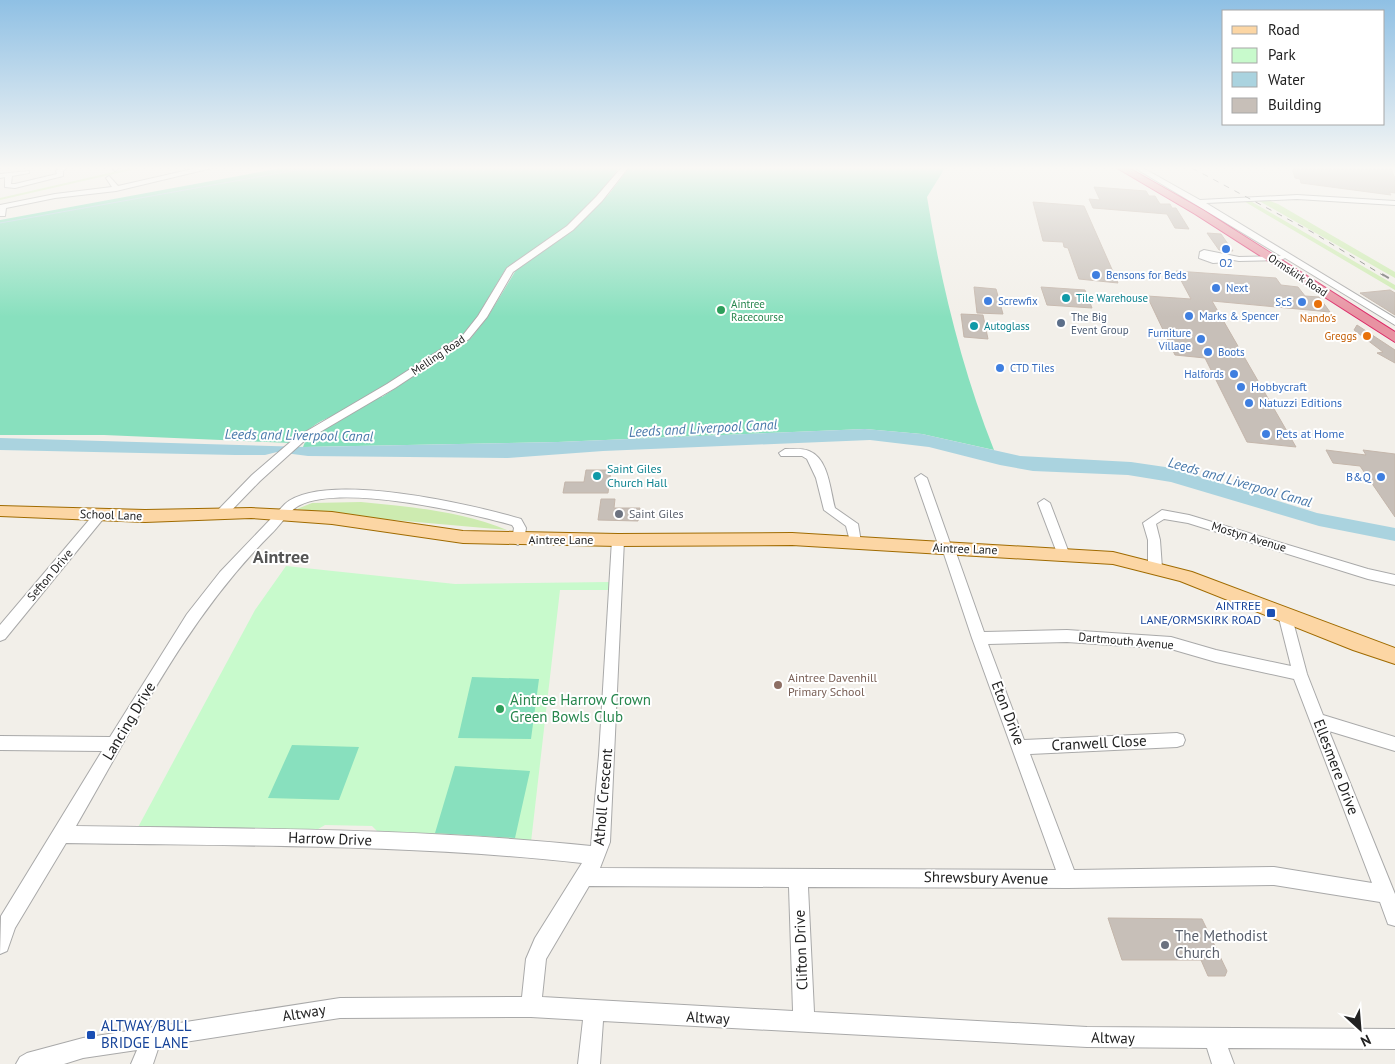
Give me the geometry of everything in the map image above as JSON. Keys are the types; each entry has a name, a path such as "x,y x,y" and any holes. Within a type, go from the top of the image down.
{"highway":[{"name":"Ormskirk Road","path":"1208,218 1279,260 1395,338"},
{"name":"Ormskirk Road","path":"1211,218 1395,328"}],"main road":[{"name":"School Lane","path":"0,511 99,516 222,513"},
{"name":"Aintree Lane","path":"222,513 332,518 412,532 518,540 745,538 855,542 915,548 946,547 1063,553 1119,559 1154,568 1395,656"}],"street":[{"name":"Melling Road","path":"222,513 256,478 281,458 295,443 330,420 392,386 466,337 482,317 510,270 570,228 580,218"},
{"path":"1225,218 1395,322"},
{"path":"1239,258 1256,256 1258,253 1255,247"},
{"path":"1223,258 1239,258 1279,260 1223,258"},
{"path":"785,454 806,453 815,460 821,472 830,510 852,524 855,542"},
{"name":"Eton Drive","path":"920,478 978,638 1021,747 1068,879"},
{"name":"Aintree Lane","path":"283,516 289,506 309,497 346,495 434,502 517,522 520,528 518,540"},
{"path":"1044,503 1063,553"},
{"name":"Mostyn Avenue","path":"1154,568 1154,540 1149,523 1162,514 1190,519 1368,574 1395,580"},
{"name":"Sefton Drive","path":"0,635 99,516"},
{"name":"Lancing Drive","path":"1,939 8,923 181,633 207,595 235,562 283,516"},
{"name":"Atholl Crescent","path":"530,1007 536,959 542,945 585,878 597,856 601,842 618,540"},
{"name":"Ellesmere Drive","path":"1284,614 1300,674 1395,917"},
{"name":"Dartmouth Avenue","path":"978,638 1067,636 1171,643 1216,656 1300,674"},
{"path":"1317,720 1395,744"},
{"name":"Cranwell Close","path":"1021,747 1178,740"},
{"path":"0,743 114,744"},
{"name":"Harrow Drive","path":"62,834 328,838 520,846 597,856"},
{"name":"Shrewsbury Avenue","path":"585,878 1068,879 1274,876 1385,894"},
{"name":"Clifton Drive","path":"798,877 804,1023"},
{"name":"Altway","path":"27,1064 83,1048 340,1008 530,1007 1087,1037 1214,1039 1395,1038"},
{"path":"588,1064 594,1011"},
{"path":"142,1064 153,1036"},
{"path":"1214,1039 1223,1064"}],"green space":[{"path":"13,218 575,218 561,232 505,270 477,317 460,338 367,397 382,397 471,338 487,318 516,270 576,227 585,218 931,218 946,294 962,357 994,450 922,434 865,429 558,442 303,447 305,442 315,434 349,415 333,416 326,419 292,443 104,435 0,435 0,220"},
{"path":"1272,218 1279,218 1395,285 1395,290"},
{"path":"1289,218 1301,218 1395,272 1395,278"},
{"path":"361,502 453,514 507,530 371,518 297,509 312,503"},
{"path":"286,566 455,584 609,582 609,590 560,590 531,842 382,836 372,826 325,825 308,835 136,831 255,610"},
{"name":"Aintree Harrow Crown Green Bowls Club","path":"472,677 539,679 531,739 458,738"},
{"path":"292,745 359,747 339,800 268,798"},
{"path":"455,766 530,771 515,838 435,833"}],"water":[{"path":"865,429 922,434 1020,456 1131,462 1172,468 1317,513 1395,528 1395,541 1319,526 1171,482 1128,475 1033,471 1000,465 929,447 870,440 603,451 508,458 308,456 277,452 265,455 235,455 0,450 0,438 305,447 558,442"}],"building":[{"path":"1037,218 1089,218 1118,283 1079,279 1068,248 1064,247 1063,242 1043,241"},
{"path":"1169,218 1182,218 1189,229 1175,228"},
{"path":"1207,233 1221,234 1233,251 1219,250"},
{"path":"1176,271 1276,278 1281,285 1298,287 1305,296 1319,297 1330,312 1212,301 1296,447 1247,442 1205,358 1175,355 1147,296 1191,299"},
{"name":"Screwfix","path":"974,287 996,289 1003,314 977,313"},
{"name":"Tile Warehouse","path":"1041,287 1085,290 1092,308 1047,305"},
{"path":"1390,290 1395,293 1395,315 1360,293"},
{"name":"Autoglass","path":"961,314 983,315 988,339 964,337"},
{"path":"1357,325 1395,350 1395,363 1377,353 1383,352 1354,330"},
{"name":"B&Q","path":"1326,450 1366,455 1363,450 1395,454 1395,517 1360,466 1333,463"},
{"name":"Saint Giles Church Hall","path":"586,470 611,470 608,493 563,493 565,482 584,482"},
{"name":"Saint Giles","path":"601,499 615,499 614,508 640,508 638,521 598,520"},
{"name":"The Methodist Church","path":"1108,918 1202,919 1227,971 1225,976 1208,976 1201,960 1122,960"}],"waterway":[{"path":"0,223 30,218"}],"railway":[{"path":"1285,218 1384,276"},
{"path":"1382,274 1395,282"}],"place":[{"name":"O2","path":"1226,249"},
{"name":"Bensons for Beds","path":"1096,275"},
{"name":"Next","path":"1216,288"},
{"name":"Tile Warehouse","path":"1066,298"},
{"name":"Screwfix","path":"988,301"},
{"name":"ScS","path":"1302,302"},
{"name":"Nando's","path":"1318,304"},
{"name":"Aintree Racecourse","path":"721,310"},
{"name":"Marks & Spencer","path":"1189,316"},
{"name":"The Big Event Group","path":"1061,323"},
{"name":"Autoglass","path":"974,326"},
{"name":"Greggs","path":"1367,336"},
{"name":"Furniture Village","path":"1201,339"},
{"name":"Boots","path":"1208,352"},
{"name":"CTD Tiles","path":"1000,368"},
{"name":"Halfords","path":"1234,374"},
{"name":"Hobbycraft","path":"1241,387"},
{"name":"Natuzzi Editions","path":"1249,403"},
{"name":"Pets at Home","path":"1266,434"},
{"name":"Saint Giles Church Hall","path":"597,476"},
{"name":"B&Q","path":"1381,477"},
{"name":"Saint Giles","path":"619,514"},
{"name":"AINTREE LANE/ORMSKIRK ROAD","path":"1271,613"},
{"name":"Aintree Davenhill Primary School","path":"778,685"},
{"name":"Aintree Harrow Crown Green Bowls Club","path":"500,709"},
{"name":"The Methodist Church","path":"1165,945"},
{"name":"ALTWAY/BULL BRIDGE LANE","path":"91,1035"}],"district":[{"name":"Aintree","path":"281,557"}],"water label":[{"name":"Leeds and Liverpool Canal","path":"703,428"},
{"name":"Leeds and Liverpool Canal","path":"299,435"},
{"name":"Leeds and Liverpool Canal","path":"1240,482"}]}
